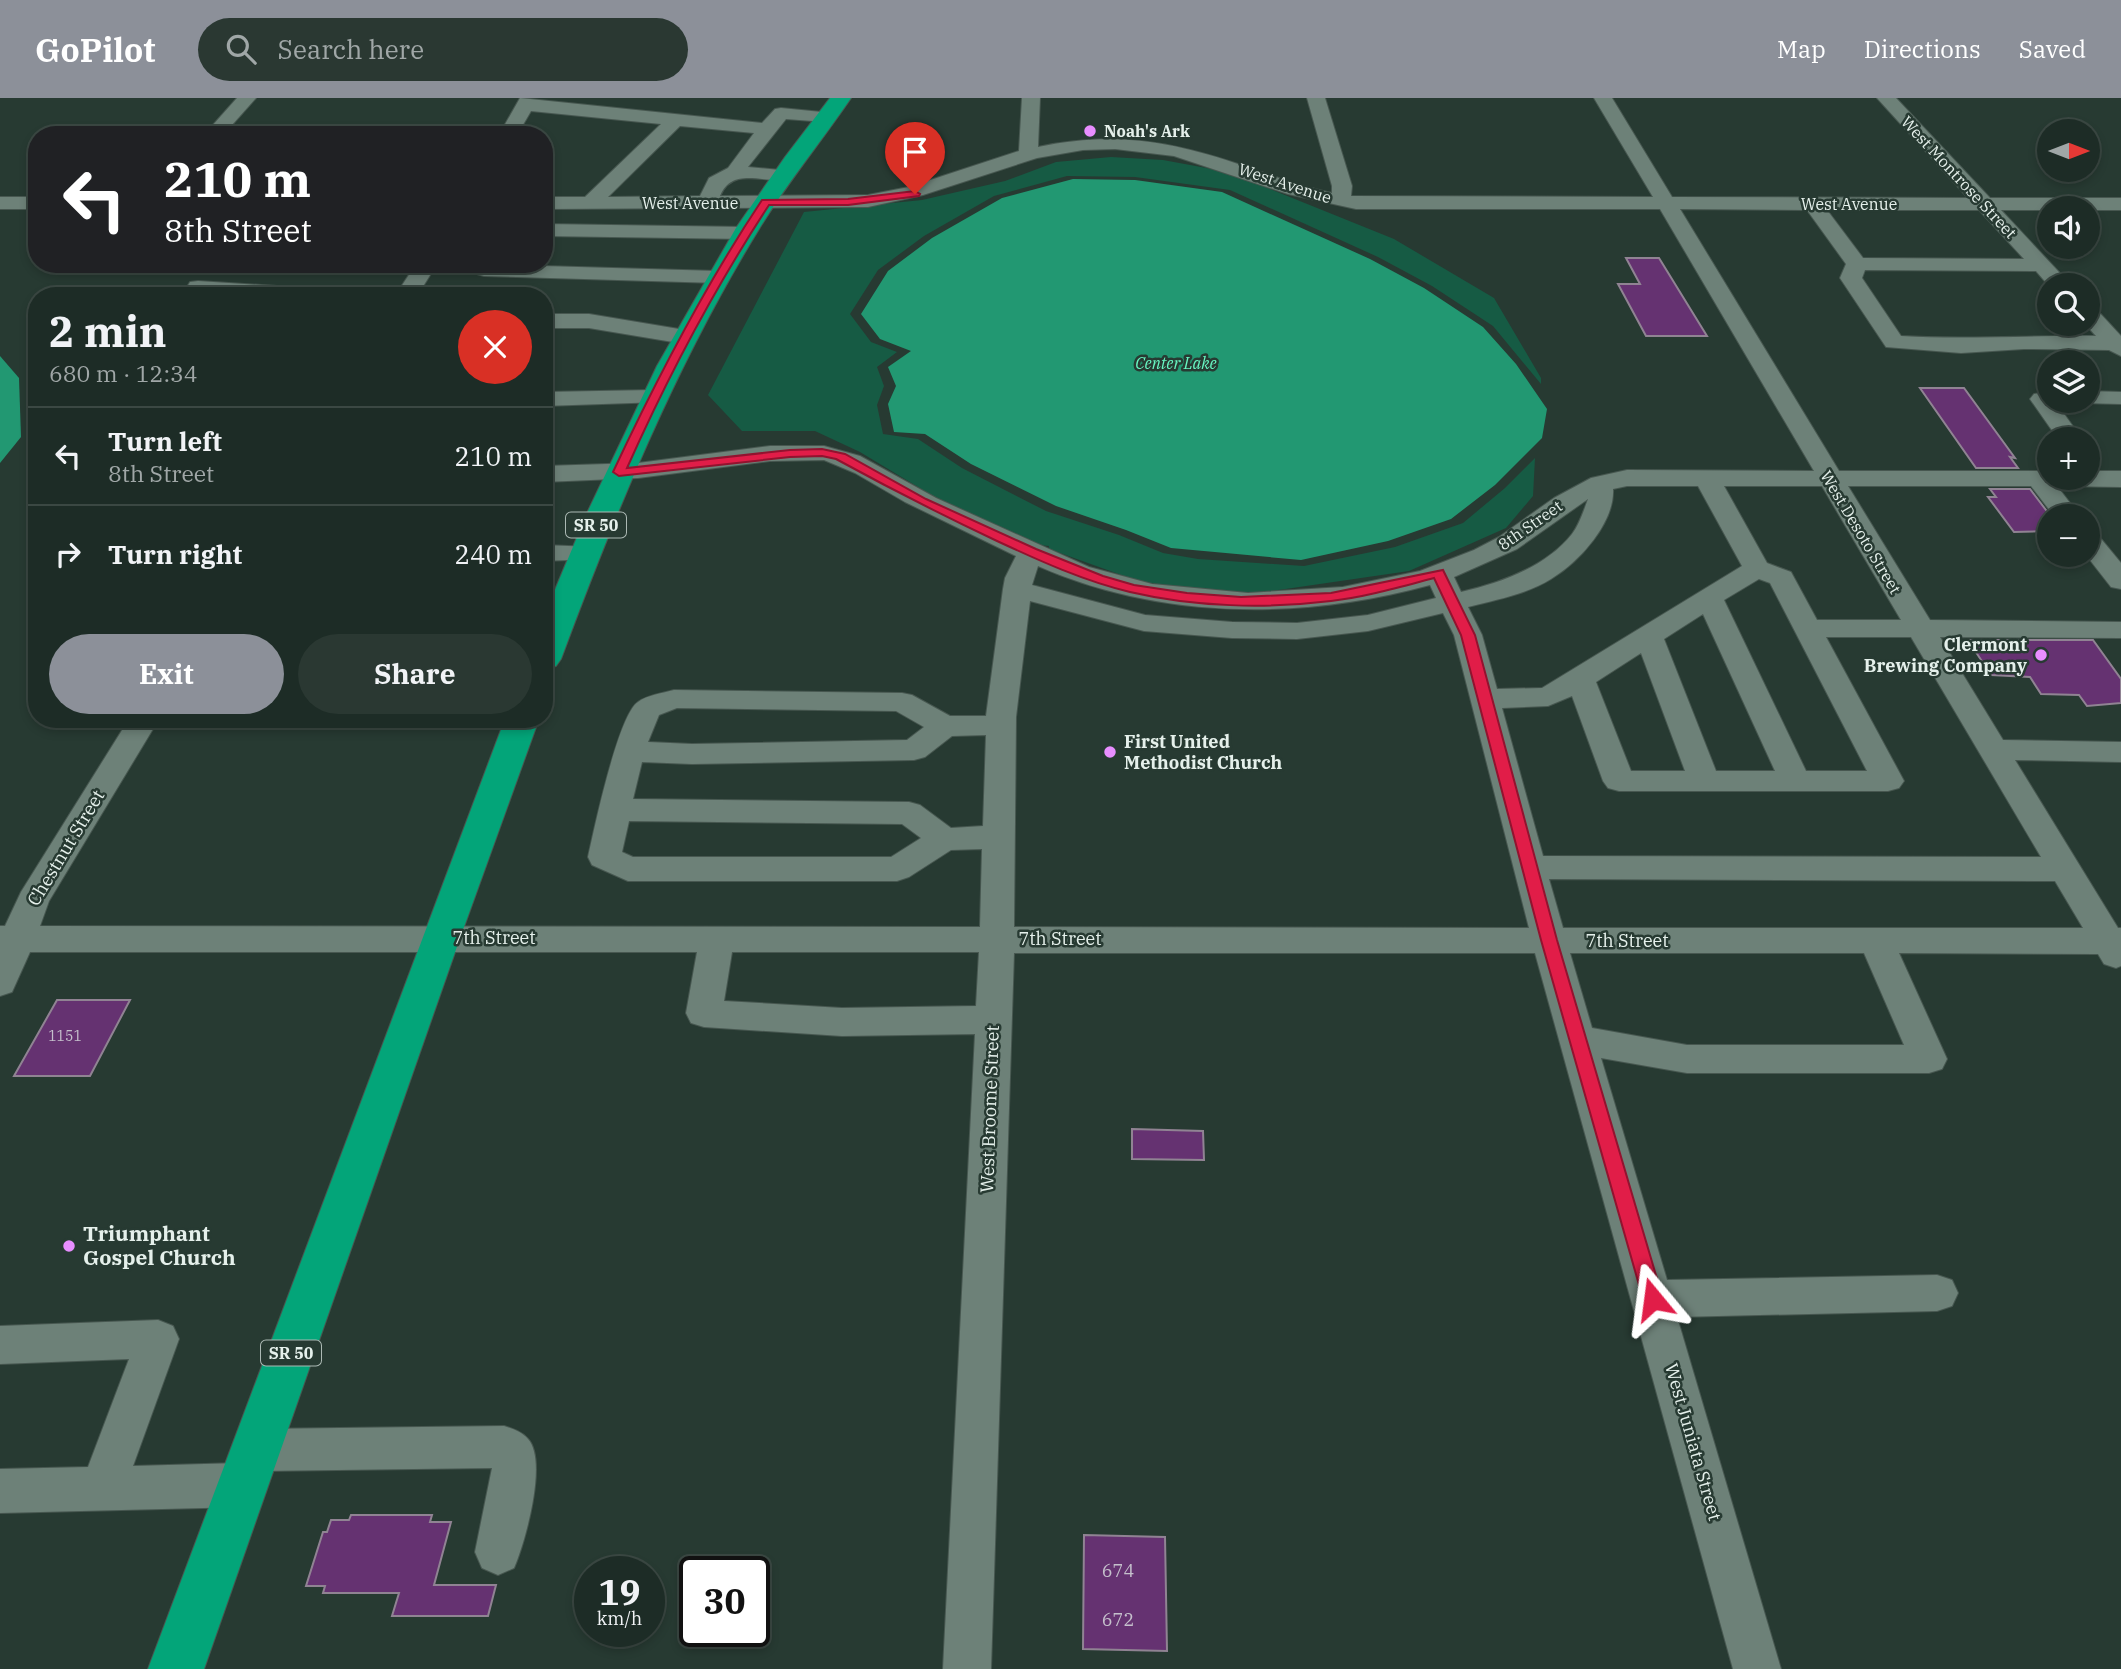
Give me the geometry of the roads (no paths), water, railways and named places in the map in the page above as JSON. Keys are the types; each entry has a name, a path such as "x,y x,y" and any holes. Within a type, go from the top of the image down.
{"highway":[{"name":"SR 50","path":"556,599 584,553 653,397 718,277 784,175 841,98"},
{"name":"SR 50","path":"176,1669 519,728"}],"street":[{"path":"222,126 247,98"},
{"path":"1028,156 1031,98"},
{"path":"1316,98 1342,186 1341,201"},
{"name":"West Desoto Street","path":"1603,98 1918,628 2064,869 2116,949"},
{"name":"West Montrose Street","path":"1886,98 2049,273"},
{"path":"513,126 527,101 767,129"},
{"path":"707,202 716,182 735,172 783,106 826,117"},
{"path":"590,203 676,120"},
{"name":"West Avenue","path":"553,203 848,202 896,198 1028,156 1098,144 1161,147 1215,161 1341,201 1386,204 2121,204"},
{"path":"735,172 784,175"},
{"path":"0,203 28,203"},
{"path":"1813,204 1857,264"},
{"path":"553,230 746,233"},
{"path":"571,272 602,230"},
{"path":"1857,264 2041,265"},
{"path":"1857,264 1851,278 1894,342 1961,346 2024,342 2118,346"},
{"path":"553,272 718,277"},
{"path":"553,321 589,321 685,337"},
{"path":"2100,327 2118,346"},
{"path":"553,399 653,397"},
{"path":"2100,398 2118,398"},
{"name":"8th Street","path":"553,474 670,468 688,477 840,474 883,479 922,501 1098,579 1132,589 1241,601 1331,597 1379,589 1446,587 1474,560 1508,542 1557,505 1600,483 1627,478 2037,479"},
{"path":"1580,679 1619,782 1888,781 1781,578 1756,568 1706,477"},
{"path":"1017,589 1144,623 1232,630 1297,631 1368,623 1446,587 1495,592 1541,574 1583,538 1601,500 1600,483"},
{"path":"2047,490 2058,504"},
{"name":"West Broome Street","path":"967,1669 997,939 1000,725 1019,578 1032,552"},
{"path":"553,553 584,553"},
{"path":"2100,555 2121,581"},
{"path":"1485,699 1548,697 1756,568"},
{"name":"West Juniata Street","path":"1446,587 1468,635 1549,940 1757,1669"},
{"path":"1709,597 1796,781"},
{"path":"1807,628 2121,630"},
{"path":"1648,635 1705,782"},
{"path":"999,836 944,839 897,869 628,869 604,857 629,751 647,709 674,698 902,702 945,726 1000,725"},
{"path":"629,751 692,754 914,750 945,726"},
{"name":"Chestnut Street","path":"0,983 8,939 138,728"},
{"path":"1992,750 2121,752"},
{"path":"615,810 909,813 944,839"},
{"path":"1529,867 2064,869"},
{"name":"7th Street","path":"8,939 1876,941 2116,949"},
{"path":"717,939 704,1013 842,1022 994,1020"},
{"path":"1578,1040 1687,1059 1929,1059 1876,941"},
{"path":"1653,1299 1937,1293"},
{"path":"0,1345 159,1339 103,1489"},
{"path":"0,1491 103,1489 250,1467 504,1447 514,1455 514,1476 498,1552"}],"water":[{"name":"Center Lake","path":"1073,179 1135,180 1222,192 1370,259 1424,288 1483,327 1516,364 1547,409 1542,438 1495,485 1451,519 1388,541 1301,560 1171,548 1056,506 971,464 925,434 894,432 888,404 896,386 888,367 911,351 880,339 861,314 888,271 932,238 1002,198"},
{"path":"0,356 19,378 21,437 0,463"}],"place":[{"name":"Noah's Ark","path":"1090,131"},
{"name":"Clermont Brewing Company","path":"2041,655"},
{"name":"First United Methodist Church","path":"1110,752"},
{"name":"Triumphant Gospel Church","path":"69,1246"}]}
